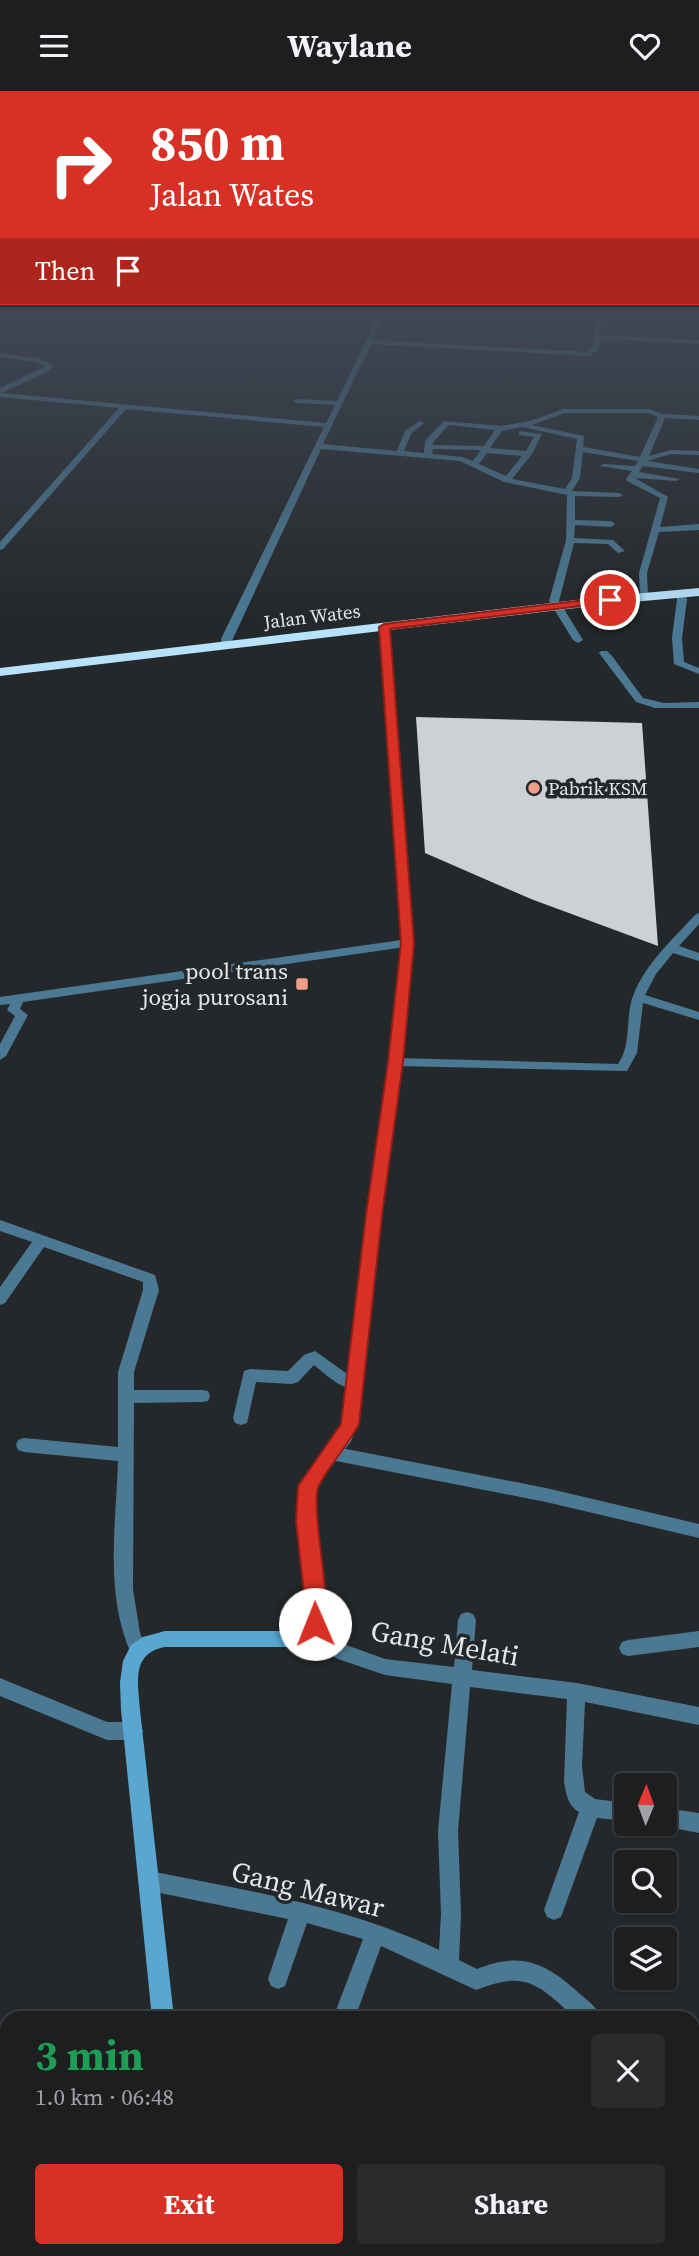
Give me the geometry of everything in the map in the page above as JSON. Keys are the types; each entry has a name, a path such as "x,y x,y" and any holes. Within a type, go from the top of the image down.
{"highway":[{"name":"Jalan Wates","path":"0,673 645,596 699,592"}],"street":[{"path":"0,547 117,415"},
{"path":"221,415 327,425"},
{"path":"225,645 332,415"},
{"path":"475,465 483,449 499,429 524,425 552,415"},
{"path":"645,596 642,589 643,565 664,497 631,481 662,416 699,418"},
{"path":"428,450 432,436 449,422 538,435 528,454 507,480"},
{"path":"400,452 408,433 420,423"},
{"path":"524,425 581,437 576,478 569,492 570,540 555,597 555,607 578,640"},
{"path":"318,446 400,452 483,449 528,454"},
{"path":"579,449 676,479"},
{"path":"428,450 461,459 507,480 569,492 620,495"},
{"path":"638,466 671,452 699,453"},
{"path":"604,466 699,471"},
{"path":"571,522 611,524"},
{"path":"656,530 699,527"},
{"path":"570,540 610,542 621,551"},
{"path":"679,593 682,599 677,638 678,664 699,671"},
{"path":"162,2011 129,1677 132,1661 138,1650 148,1642 165,1639 296,1639 308,1634 315,1624 317,1612 306,1521 307,1486 345,1436 350,1424 369,1255 396,1062 408,943 384,627"},
{"path":"604,653 619,668 640,701 699,705"},
{"path":"396,1062 622,1068 630,1057 638,997 652,970 699,917"},
{"path":"0,1001 408,943"},
{"path":"671,948 699,957"},
{"path":"638,997 699,1016"},
{"path":"0,1056 22,1015 13,1008 19,998"},
{"path":"0,1225 151,1282 151,1290 126,1372 126,1608 131,1639 138,1650"},
{"path":"0,1299 41,1240"},
{"path":"241,1418 250,1375 292,1378 315,1357 346,1381 356,1379"},
{"path":"126,1397 202,1397"},
{"path":"24,1445 126,1455"},
{"path":"331,1453 547,1495 699,1531"},
{"path":"447,1966 451,1914 448,1831 467,1620"},
{"name":"Gang Melati","path":"308,1634 344,1653 385,1667 577,1692 699,1716"},
{"path":"628,1647 699,1639"},
{"path":"1,1691 107,1731 134,1731"},
{"path":"577,1692 574,1791 580,1801 591,1807 614,1810"},
{"path":"554,1910 591,1807"},
{"path":"677,1820 699,1823"},
{"name":"Gang Mawar","path":"150,1881 300,1912 375,1934 476,1980 495,1971 521,1968 542,1974 583,2011"},
{"path":"278,1979 300,1912"},
{"path":"347,2011 375,1934"}],"building":[{"name":"Pabrik KSM","path":"416,717 642,723 658,946 531,899 425,853"}],"place":[{"name":"Pabrik KSM","path":"534,788"},
{"name":"pool trans jogja purosani","path":"302,984"}],"route":[{"path":"315,1624 317,1612 306,1521 307,1486 323,1461 345,1436 353,1408 408,943 384,627 610,600"}]}
